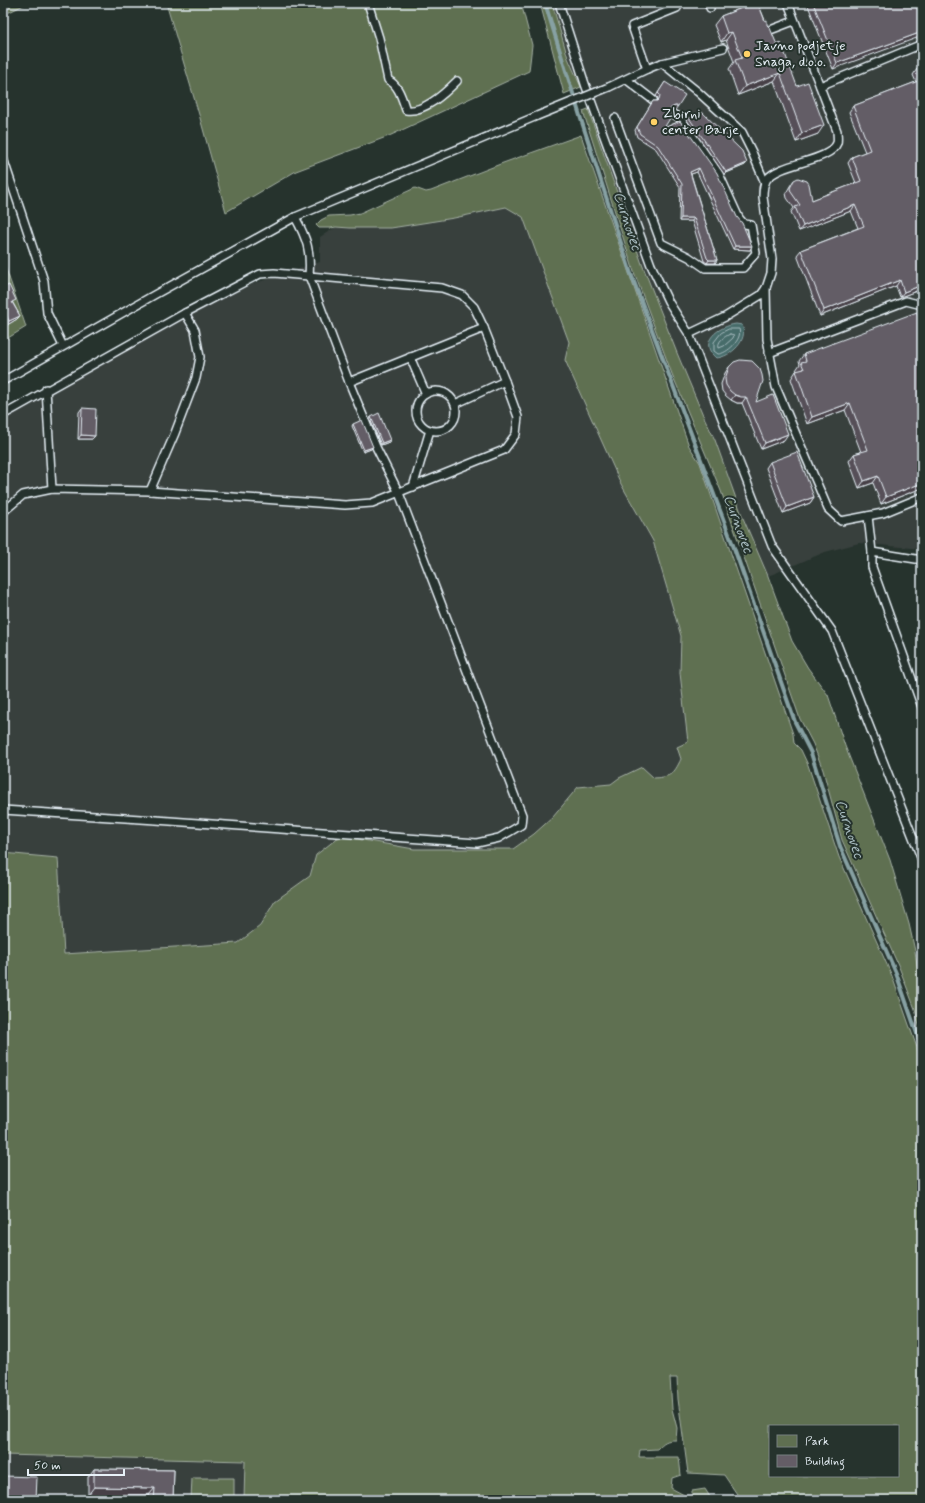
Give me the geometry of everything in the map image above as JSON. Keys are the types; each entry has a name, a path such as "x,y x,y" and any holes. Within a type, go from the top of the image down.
{"lane":[{"path":"368,3 379,38 385,73 388,80 393,83 399,91 406,110 411,111 426,106 445,94 457,81"},
{"path":"559,3 584,84 641,239 668,301 689,334 772,546 832,631 922,860"},
{"path":"647,68 632,26 677,8 675,3"},
{"path":"788,3 838,131 837,143 830,152 777,171 767,179 765,183 763,197 772,259 771,273 766,288 767,339 776,387 828,509 841,521 883,513 922,497"},
{"path":"765,32 794,21"},
{"path":"820,86 922,44"},
{"path":"3,381 63,346 295,218 537,116 627,80 647,68 723,48"},
{"path":"662,63 698,92 742,132 765,183"},
{"path":"627,80 653,100"},
{"path":"615,118 661,243 689,257 705,268 743,268 756,253 750,225 744,224 739,218 719,174 680,118 673,114"},
{"path":"3,158 44,281 47,312 63,346"},
{"path":"3,810 477,844 499,838 520,825 522,815 399,493 376,447 309,276 310,258 308,246 305,234 295,218"},
{"path":"3,415 46,389 185,313 260,274 274,273 442,288 462,295 474,307 484,328 518,417 516,434 504,450 372,503 345,506 150,491 52,489 23,495 3,512"},
{"path":"689,334 725,318 760,295 766,288"},
{"path":"770,353 906,301 922,305"},
{"path":"150,491 175,433 196,378 200,357 195,330 185,313"},
{"path":"350,382 484,328"},
{"path":"410,357 426,394"},
{"path":"455,404 505,381"},
{"path":"46,389 52,489"},
{"path":"437,390 443,392 452,398 455,404 456,416 453,422 443,430 430,430 424,427 417,417 417,404 426,394 437,390"},
{"path":"413,487 430,430"},
{"path":"868,516 872,567 922,707"},
{"path":"872,552 922,560"}],"shaded area":[{"path":"552,3 922,3 922,549 859,543 825,552 768,576 743,518 715,440 677,353 642,264 581,87 568,58"},
{"path":"506,207 523,217 569,342 565,360 621,484 653,541 681,636 680,673 688,743 675,772 665,778 619,778 611,784 578,787 553,817 534,834 513,849 414,849 340,836 316,855 310,876 275,901 260,926 238,943 64,954 58,858 3,853 3,420 177,322 252,284 320,262 320,237 336,227 391,228 454,218"},
{"path":"3,1455 245,1461 244,1500 3,1500"}],"green space":[{"path":"3,3 28,3 3,15"},
{"path":"166,3 521,3 532,45 529,71 389,136 296,171 226,212"},
{"path":"540,3 552,3 568,58 581,87 564,94"},
{"path":"588,109 642,264 677,353 715,440 743,518 768,576 792,641 808,668 828,695 845,746 890,860 909,924 915,951 922,998 922,1038 915,1009 899,967 842,840 823,770 813,744 800,719 721,491 672,374 634,272 583,111"},
{"path":"581,135 689,446 700,463 793,734 794,743 801,750 808,765 839,857 892,976 922,1062 922,1500 741,1500 724,1475 688,1473 678,1399 677,1378 670,1378 672,1409 677,1428 676,1440 665,1442 657,1449 640,1450 639,1457 679,1457 681,1475 672,1478 671,1488 684,1495 684,1500 244,1500 245,1461 3,1455 3,853 58,858 64,954 238,943 260,926 275,901 310,876 316,855 340,836 414,849 513,849 534,834 553,817 578,787 611,784 619,778 642,767 654,778 668,776 674,771 681,759 677,747 688,742 680,673 681,636 653,541 621,484 565,360 569,342 523,217 506,207 454,218 391,228 319,228 316,225 321,220 329,216 360,213 415,188 426,192"},
{"path":"3,260 26,327 3,341"},
{"path":"192,1478 234,1478 234,1500 191,1500"},
{"path":"705,1489 712,1500 692,1500 692,1491"}],"water":[{"path":"729,325 742,325 744,331 741,342 727,355 716,358 711,352 709,341 717,331"}],"building":[{"path":"746,3 758,3 777,45 781,43 797,86 808,82 824,125 802,133 780,73 745,86 735,60 742,58 732,32 727,33 721,16 747,6"},
{"path":"813,3 922,3 922,32 837,63"},
{"path":"922,68 922,285 904,292 900,280 824,310 801,250 864,226 855,205 803,226 795,207 800,205 790,188 794,180 798,178 807,181 812,200 861,181 852,157 870,150 853,106 921,80 917,69"},
{"path":"665,82 685,95 678,106 671,108 670,111 672,115 664,128 680,121 717,173 752,246 735,246 699,168 690,172 717,260 709,260 707,258 694,218 681,218 682,184 658,146 640,134 637,127 653,101 657,101 659,99 660,95 658,93"},
{"path":"702,112 742,151 747,163 726,172 689,118"},
{"path":"9,285 16,300 12,302 20,316 9,321 3,308 3,288"},
{"path":"917,312 922,325 922,483 886,497 878,476 864,481 854,454 868,450 850,403 812,417 796,371 804,369 801,362 806,361 804,354"},
{"path":"740,360 752,361 760,369 763,381 756,402 773,395 788,434 765,443 746,397 735,395 726,385 725,379 729,367 734,362"},
{"path":"82,408 96,409 95,436 81,435"},
{"path":"379,413 390,440 382,443 371,417"},
{"path":"362,420 373,447 364,450 353,424"},
{"path":"797,452 814,497 787,507 770,462"},
{"path":"94,1469 174,1470 173,1500 154,1500 155,1488 94,1487"},
{"path":"3,1476 37,1477 36,1500 17,1500 17,1496 3,1495"}],"waterway":[{"name":"Curnovec","path":"545,3 631,274 733,545 795,722 811,753 840,846 896,973 922,1048"}],"place":[{"name":"Javno podjetje Snaga, d.o.o.","path":"747,54"},
{"name":"Zbirni center Barje","path":"654,122"}]}
